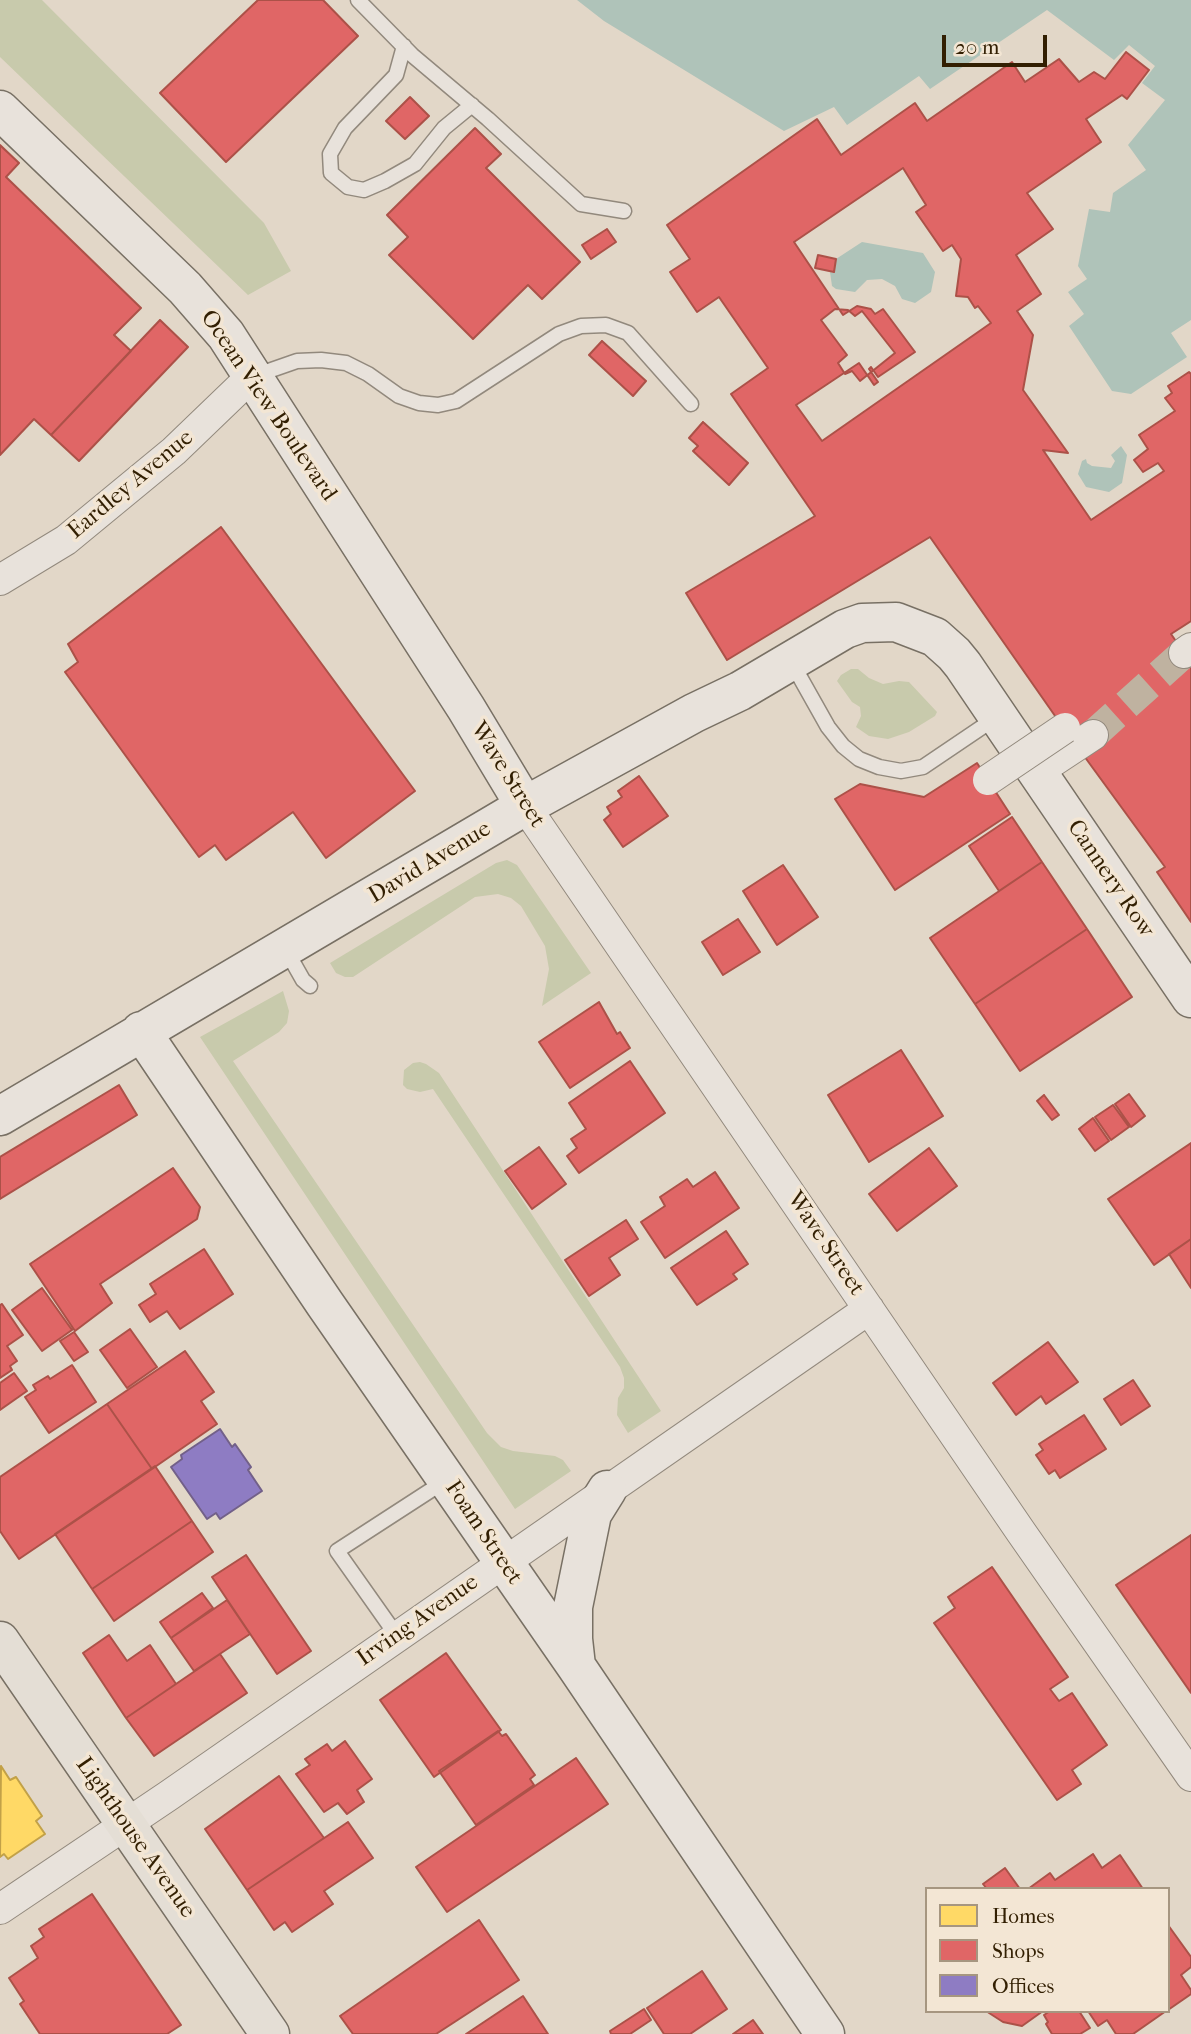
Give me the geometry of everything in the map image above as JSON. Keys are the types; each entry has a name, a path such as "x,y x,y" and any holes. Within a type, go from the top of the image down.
{"main road":[{"name":"Lighthouse Avenue","path":"1,1644 270,2034"}],"street":[{"name":"Ocean View Boulevard","path":"0,110 185,288 226,335 466,708"},
{"name":"Eardley Avenue","path":"0,580 66,540 174,451 252,376"},
{"name":"David Avenue","path":"0,1116 525,806 694,713 740,691 845,629 862,623 887,621 911,626 935,636 971,676"},
{"name":"Cannery Row","path":"971,676 1191,998"},
{"name":"Wave Street","path":"466,708 525,806 1191,1776"},
{"path":"988,780 1065,728"},
{"path":"1029,760 1094,735"},
{"name":"Foam Street","path":"141,1031 825,2034"},
{"name":"Irving Avenue","path":"0,1909 869,1309"},
{"path":"576,1666 573,1639 575,1596 592,1514 607,1490"}],"lane":[{"path":"358,0 404,46 581,204 624,211"},
{"path":"404,46 396,75 345,128 331,154 331,173 348,187 364,190 386,181 415,164 444,128 472,105"},
{"path":"252,376 297,361 346,363 368,374 399,396 419,403 438,405 456,401 559,334 581,326 606,325 628,333 691,404"},
{"path":"791,661 828,727 843,746 859,759 879,767 901,771 923,767 998,716"},
{"path":"285,949 303,980 310,986"},
{"path":"397,1636 337,1551 446,1480"}],"green space":[{"path":"0,0 42,0 264,223 291,271 248,295 0,57"},
{"path":"851,669 858,669 883,684 909,682 937,712 935,716 909,732 888,739 869,736 856,727 861,716 860,707 852,702 837,681"},
{"path":"507,860 517,865 591,973 542,1006 549,969 545,946 521,906 511,898 498,894 475,897 353,977 336,973 330,963 496,863"},
{"path":"283,991 289,1011 287,1023 279,1032 233,1061 487,1433 501,1447 555,1456 563,1460 571,1471 515,1509 200,1037"},
{"path":"420,1062 439,1073 661,1411 628,1433 617,1415 618,1398 624,1388 620,1367 433,1089 420,1092 407,1089 403,1085 404,1070 413,1063"}],"shaded area":[{"path":"577,0 1191,0 1191,320 1171,333 1187,357 1131,394 1112,391 1069,326 1084,314 1068,292 1087,279 1078,266 1089,209 1110,212 1113,193 1146,170 1128,145 1165,100 1142,83 1155,66 1129,45 1114,60 1047,10 930,89 919,76 847,125 834,107 784,131 604,21"},
{"path":"862,242 923,253 935,272 931,292 915,303 902,299 895,286 882,279 867,280 855,292 836,289 832,286 830,272 834,273 836,259"},
{"path":"1121,446 1127,455 1122,483 1109,492 1086,487 1078,474 1082,461 1086,459 1092,466 1111,468 1115,461 1111,455"}],"building: Homes":[{"path":"1,1766 10,1780 16,1777 42,1816 36,1821 45,1834 8,1859 4,1854 0,1857"}],"building: Shops":[{"path":"258,0 323,0 358,36 226,162 160,93"},
{"path":"1126,52 1149,70 1127,99 1122,95 1086,119 1101,142 1027,193 1053,229 1016,255 1041,294 1017,311 1033,335 1023,390 1068,453 1043,450 1091,520 1164,471 1158,463 1143,472 1134,460 1148,449 1139,435 1175,411 1165,398 1172,393 1168,386 1189,372 1191,374 1191,621 1171,634 1191,663 1191,922 1157,872 1165,867 930,537 727,660 686,593 815,516 731,394 768,368 719,297 697,312 670,272 690,259 667,225 817,119 841,155 915,103 927,121 1012,62 1025,82 1059,59 1079,82 1094,72 1105,79","holes":["903,168 926,205 916,212 943,251 952,245 961,259 956,296 968,297 991,323 822,441 796,405 859,363 874,385 878,382 869,369 871,367 878,377 915,352 883,309 875,314 871,309 857,306 843,315 794,242"]},
{"path":"410,97 429,116 405,139 386,121"},
{"path":"475,128 501,154 486,168 580,262 542,299 528,285 473,339 389,255 408,237 387,215"},
{"path":"0,145 19,163 6,177 141,308 114,335 131,351 51,435 34,419 0,455"},
{"path":"607,229 616,242 591,259 582,245"},
{"path":"818,255 836,259 834,272 815,268"},
{"path":"835,309 848,310 855,316 862,311 895,353 860,381 852,371 845,374 838,363 847,355 821,320"},
{"path":"160,320 188,347 79,461 51,435"},
{"path":"602,341 646,381 633,396 589,355"},
{"path":"703,422 748,463 729,485 693,451 698,446 689,438"},
{"path":"221,527 415,791 326,858 293,812 226,860 215,845 199,857 65,672 78,662 68,644"},
{"path":"977,763 1010,814 895,890 835,799 860,784 924,797"},
{"path":"639,776 668,816 623,847 604,820 611,814 607,807 622,797 618,791"},
{"path":"1012,817 1042,862 999,891 969,846"},
{"path":"1042,862 1087,929 975,1004 930,938"},
{"path":"783,865 818,917 777,945 743,891"},
{"path":"738,919 760,952 723,975 702,942"},
{"path":"1087,929 1132,997 1020,1071 975,1004"},
{"path":"599,1002 617,1034 620,1032 630,1048 570,1088 539,1042"},
{"path":"901,1050 943,1116 869,1162 828,1095"},
{"path":"630,1061 665,1113 579,1173 567,1156 577,1148 571,1139 586,1129 569,1103"},
{"path":"119,1085 137,1115 0,1199 0,1157"},
{"path":"1129,1094 1145,1116 1131,1127 1115,1104"},
{"path":"1044,1095 1059,1115 1052,1120 1037,1101"},
{"path":"1113,1105 1129,1127 1111,1140 1095,1117"},
{"path":"1093,1118 1109,1141 1095,1151 1079,1129"},
{"path":"1191,1143 1191,1239 1154,1265 1108,1199"},
{"path":"539,1147 566,1184 532,1209 505,1171"},
{"path":"929,1148 957,1186 897,1231 869,1194"},
{"path":"173,1168 200,1207 197,1219 100,1284 112,1303 75,1331 30,1264"},
{"path":"715,1172 739,1208 665,1258 641,1222 665,1206 660,1197 687,1179 693,1187"},
{"path":"626,1220 638,1239 609,1258 620,1275 589,1296 565,1260"},
{"path":"726,1231 748,1264 733,1274 737,1279 697,1305 671,1268"},
{"path":"1191,1239 1191,1288 1169,1254"},
{"path":"204,1249 233,1294 180,1329 167,1311 150,1322 139,1305 156,1294 150,1284"},
{"path":"42,1288 72,1330 42,1351 12,1310"},
{"path":"2,1304 23,1335 7,1346 17,1361 10,1366 12,1370 0,1378 0,1305"},
{"path":"130,1329 157,1367 127,1388 100,1350"},
{"path":"74,1332 88,1352 74,1361 60,1341"},
{"path":"1048,1342 1078,1382 1046,1404 1041,1396 1016,1415 993,1383"},
{"path":"185,1351 214,1392 201,1401 217,1424 152,1469 107,1404"},
{"path":"72,1365 96,1402 49,1433 25,1397 36,1390 33,1385 48,1376 50,1379"},
{"path":"14,1373 27,1391 0,1410 0,1383"},
{"path":"1133,1380 1150,1406 1121,1425 1104,1399"},
{"path":"107,1404 152,1469 19,1559 0,1531 0,1477"},
{"path":"1084,1415 1106,1449 1060,1478 1055,1470 1049,1474 1036,1455 1043,1450 1039,1444"},
{"path":"155,1466 192,1521 92,1589 55,1534"},
{"path":"192,1521 213,1552 114,1621 92,1589"},
{"path":"1191,1535 1191,1693 1116,1585"},
{"path":"246,1555 311,1651 277,1674 212,1577"},
{"path":"992,1567 1068,1677 1050,1689 1059,1701 1072,1693 1107,1745 1072,1770 1081,1784 1057,1800 934,1623 955,1608 948,1597"},
{"path":"202,1593 213,1608 171,1638 160,1622"},
{"path":"227,1600 250,1634 194,1671 171,1638"},
{"path":"109,1635 127,1661 150,1645 176,1684 126,1718 83,1653"},
{"path":"446,1653 501,1730 434,1777 380,1700"},
{"path":"220,1654 247,1693 154,1756 126,1718"},
{"path":"498,1731 502,1736 506,1734 535,1775 530,1779 534,1785 476,1825 439,1771"},
{"path":"345,1741 372,1779 357,1790 364,1802 347,1814 338,1803 324,1812 296,1774 310,1765 305,1759 327,1744 332,1751"},
{"path":"576,1758 608,1804 447,1912 416,1867"},
{"path":"279,1776 324,1838 247,1890 205,1829"},
{"path":"348,1822 373,1858 324,1891 333,1904 292,1932 285,1922 274,1930 247,1890"},
{"path":"1093,1854 1102,1868 1120,1855 1142,1887 1031,1887 1050,1873 1055,1880"},
{"path":"1005,1868 1019,1887 985,1887 983,1884"},
{"path":"92,1894 181,2025 167,2034 40,2034 20,2004 24,2001 9,1978 38,1958 31,1946 44,1937 39,1929"},
{"path":"479,1920 519,1980 436,2034 353,2034 340,2016"},
{"path":"1170,1928 1191,1957 1191,1967 1181,1975 1191,1994 1170,2009"},
{"path":"702,1971 727,2009 690,2034 664,2034 647,2008"},
{"path":"523,1996 548,2034 466,2034"},
{"path":"644,2009 651,2020 630,2034 611,2034 610,2031"},
{"path":"989,2013 1040,2013 1022,2026 1003,2022"},
{"path":"1080,2013 1090,2028 1080,2034 1052,2034 1044,2015"},
{"path":"1089,2013 1163,2013 1133,2034 1116,2034 1107,2020 1098,2026"},
{"path":"753,2020 763,2034 733,2034"}],"building: Offices":[{"path":"220,1429 232,1447 235,1444 251,1467 248,1470 262,1491 220,1519 216,1513 207,1519 171,1467 182,1459 181,1455"}],"tunnel":[{"path":"1093,735 1184,653"}]}
